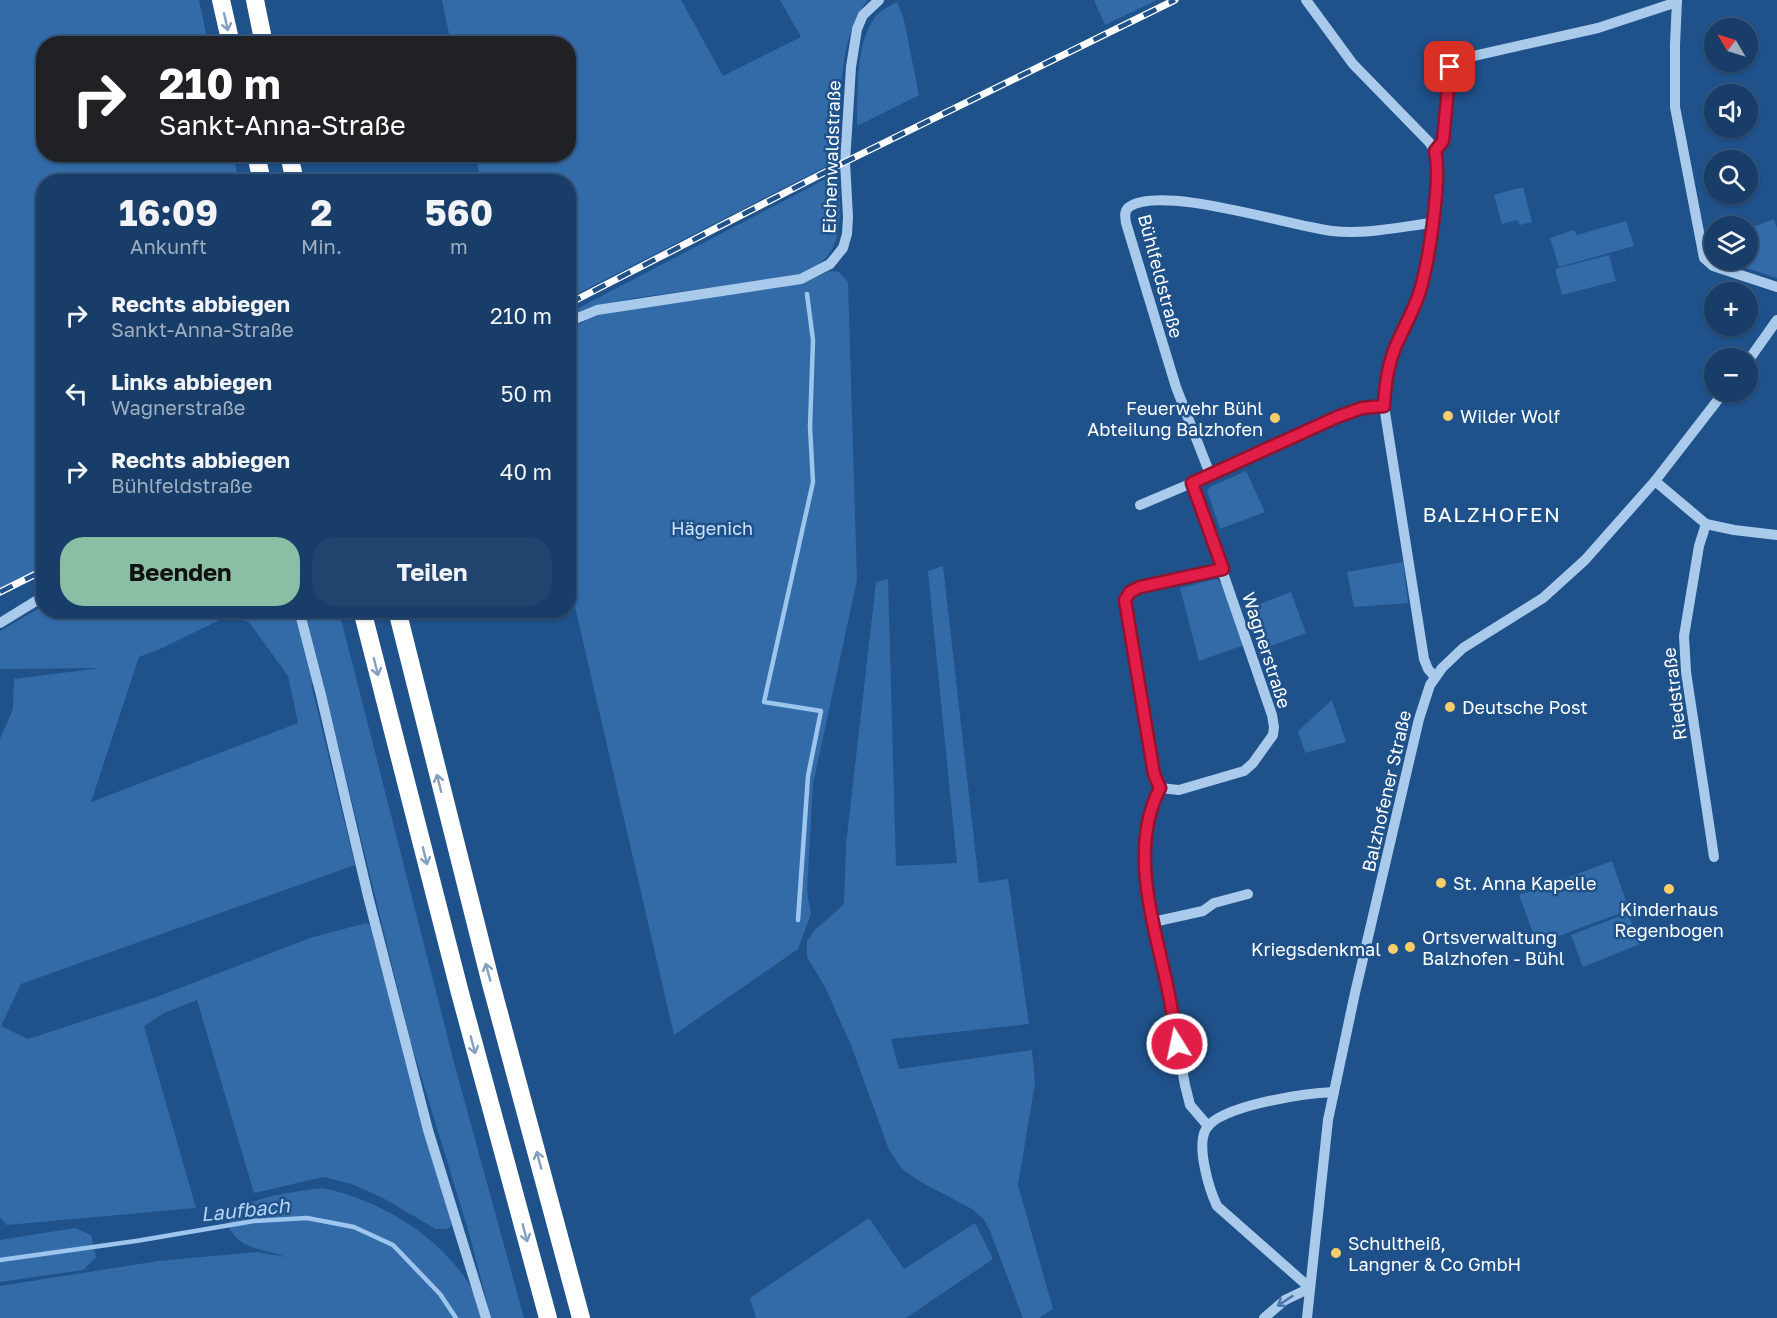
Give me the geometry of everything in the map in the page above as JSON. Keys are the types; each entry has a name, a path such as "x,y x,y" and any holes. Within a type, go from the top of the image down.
{"highway":[{"path":"221,0 229,36"},
{"path":"255,0 262,36"},
{"path":"364,618 459,993 548,1318"},
{"path":"399,618 490,980 581,1318"}],"street":[{"name":"Eichenwaldstraße","path":"576,319 597,310 801,279 818,272 836,258 843,248 847,234 845,162 851,67 856,29 863,15 879,0"},
{"path":"1306,0 1353,64 1417,129 1435,151 1438,163 1432,223 1422,285 1391,359 1385,384 1384,406 1424,659 1428,669 1435,677"},
{"path":"1435,151 1443,141 1449,73 1450,67 1456,60 1598,28 1645,14 1677,1 1675,107 1704,258 1713,266 1777,287"},
{"name":"Bühlfeldstraße","path":"1210,474 1176,387 1136,256 1125,217 1129,207 1150,201 1182,200 1314,228 1352,232 1432,223"},
{"path":"1757,348 1777,320"},
{"name":"Balzhofener Straße","path":"1307,1318 1324,1148 1334,1092 1354,993 1426,696 1435,677 1456,654 1526,609 1561,583 1600,544 1655,481 1716,402"},
{"path":"1140,505 1337,417 1362,408 1384,406"},
{"path":"1655,481 1706,524 1777,535"},
{"name":"Wagnerstraße","path":"1160,788 1179,790 1244,771 1253,763 1273,735 1274,727 1223,569 1192,483"},
{"name":"Riedstraße","path":"1706,524 1699,546 1684,645 1686,672 1714,857"},
{"path":"1208,1126 1190,1105 1153,922 1145,849 1149,815 1160,788 1154,774 1125,600 1130,592 1140,587 1223,569"},
{"path":"0,623 36,601"},
{"path":"300,618 428,1130 486,1318"},
{"path":"1153,922 1203,910 1214,903 1248,894"},
{"path":"1264,1318 1285,1300 1310,1288 1216,1206 1204,1160 1203,1136 1208,1126 1229,1111 1334,1092"}],"green space":[{"path":"0,0 199,0 207,36 36,36 36,162 235,162 237,174 36,174 36,574 0,592"},
{"path":"442,0 681,0 723,76 801,37 780,0 868,0 850,33 845,54 839,160 576,294 576,174 479,174 477,162 576,162 576,36 450,36"},
{"path":"1094,0 1157,0 1105,25"},
{"path":"897,2 904,20 919,95 857,126 859,66 866,35 880,12"},
{"path":"839,172 840,205 837,235 833,248 825,259 812,269 795,276 635,298 592,307 576,314 576,309"},
{"path":"1523,187 1532,222 1520,225 1517,220 1502,224 1494,195"},
{"path":"1774,219 1777,228 1777,278 1753,270 1758,270 1758,225"},
{"path":"1626,221 1634,246 1559,267 1550,238 1574,230 1577,235"},
{"path":"1609,255 1616,281 1562,295 1555,269"},
{"name":"Hägenich","path":"830,271 839,272 848,282 857,580 813,784 807,891 811,914 798,949 674,1035 576,611 576,326 597,314 806,282"},
{"path":"1246,471 1265,512 1220,529 1207,490"},
{"path":"1403,562 1408,603 1354,607 1347,572"},
{"path":"943,566 979,883 1008,879 1029,1024 891,1039 899,1069 1032,1050 1035,1083 1018,1185 1053,1309 1039,1318 1023,1318 983,1218 972,1209 919,1181 902,1169 889,1150 851,1045 825,987 807,957 807,941 814,931 844,904 846,845 876,582 888,579 896,866 957,863 928,571"},
{"path":"1216,579 1224,585 1244,645 1199,661 1180,588"},
{"path":"1291,592 1306,633 1261,650 1246,609"},
{"path":"36,610 36,618 224,618 139,657 91,802 298,723 288,676 249,622 235,618 341,618 456,1070 524,1318 491,1318 469,1233 411,1043 322,679 311,684 355,865 21,984 1,1026 28,1039 151,999 310,938 366,923 370,925 452,1225 448,1229 436,1229 381,1197 352,1184 323,1177 254,1193 197,1000 164,1013 144,1026 196,1208 7,1225 0,1218 0,739 13,709 14,679 101,668 0,669 0,631"},
{"path":"1332,700 1346,742 1305,753 1298,731"},
{"path":"1612,861 1629,910 1537,944 1519,895"},
{"path":"1628,913 1640,944 1583,967 1571,935"},
{"path":"323,1188 367,1202 388,1212 428,1238 445,1254 473,1291 481,1318 0,1318 0,1286 158,1261 256,1252 286,1257 253,1247 239,1240 228,1225 231,1219 242,1207 252,1202"},
{"path":"869,1218 904,1269 975,1223 993,1259 906,1318 756,1318 750,1298"},
{"path":"75,1228 91,1235 96,1257 83,1270 0,1282 0,1240"}],"waterway":[{"path":"798,920 808,776 821,711 764,702 813,482 810,427 813,340 807,294"},
{"name":"Laufbach","path":"0,1260 136,1241 254,1221 307,1218 354,1227 393,1245 440,1294 456,1318"}],"railway":[{"path":"576,300 845,162 1175,0"},
{"path":"0,592 36,574"}],"place":[{"name":"Wilder Wolf","path":"1448,416"},
{"name":"Feuerwehr Bühl Abteilung Balzhofen","path":"1275,418"},
{"name":"Deutsche Post","path":"1450,707"},
{"name":"St. Anna Kapelle","path":"1441,883"},
{"name":"Kinderhaus Regenbogen","path":"1669,889"},
{"name":"Ortsverwaltung Balzhofen - Bühl","path":"1410,947"},
{"name":"Kriegsdenkmal","path":"1393,949"},
{"name":"Schultheiß, Langner & Co GmbH","path":"1336,1253"}],"district":[{"name":"BALZHOFEN","path":"1492,514"}],"route":[{"path":"1177,1044 1153,922 1146,868 1146,832 1153,802 1160,788 1154,774 1125,600 1130,592 1140,587 1223,569 1192,483 1337,417 1362,408 1384,406 1385,384 1391,359 1422,285 1432,223 1438,163 1435,151 1443,141 1450,67"}]}
